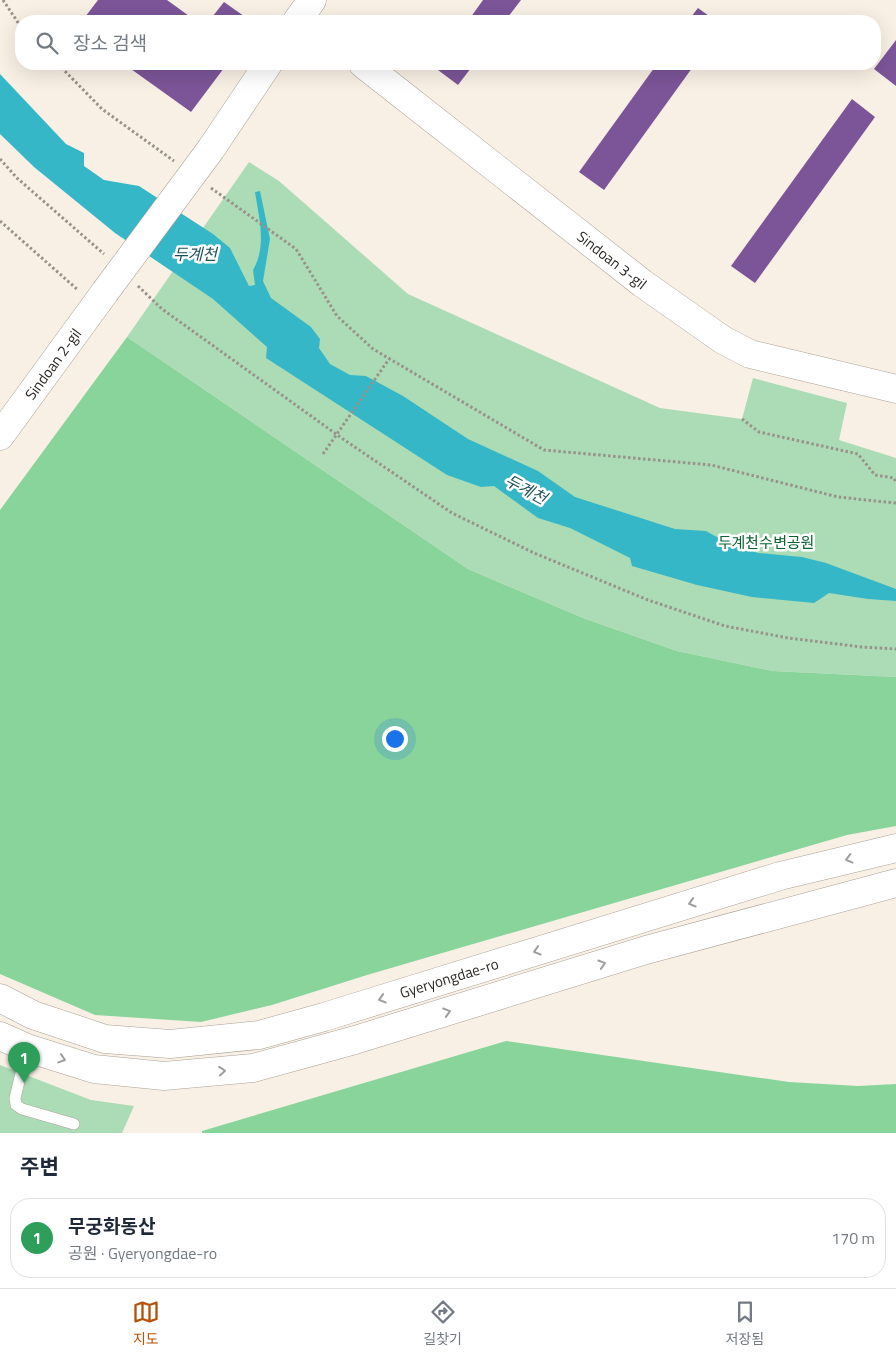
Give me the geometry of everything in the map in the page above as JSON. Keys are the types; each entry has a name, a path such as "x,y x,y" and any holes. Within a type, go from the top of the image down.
{"street":[{"name":"Sindoan 2-gil","path":"0,436 211,149 264,70"},
{"name":"Sindoan 3-gil","path":"371,70 642,283 723,340 750,354 896,389"},
{"name":"Gyeryongdae-ro","path":"0,998 33,1015 105,1039 170,1044 259,1035 334,1014 780,876 896,848"},
{"path":"0,1036 27,1048 94,1069 164,1076 253,1068 356,1040 646,950 896,883"}],"lane":[{"path":"27,1048 15,1098 16,1104 22,1109 74,1124"}],"path":[{"path":"3,0 15,18"},
{"path":"64,70 102,109 175,161"},
{"path":"0,159 17,178 106,255"},
{"path":"207,185 296,249 337,316 373,349 544,450 711,465 838,497 896,503"},
{"path":"0,221 100,299"},
{"path":"134,282 162,309 337,434 452,513 534,553 648,600 725,626 788,638 896,649"},
{"path":"323,454 389,359"},
{"path":"742,419 759,432 858,454 875,475 894,478 896,482"}],"green space":[{"name":"두계천수변공원","path":"249,162 279,181 408,294 660,408 742,419 753,378 847,403 839,440 896,458 896,677 773,671 677,651 583,618 468,569 127,337"},
{"path":"127,337 468,569 583,618 677,651 773,671 896,677 896,826 847,835 367,975 272,1005 201,1022 95,1015 0,974 0,510"},
{"path":"506,1041 789,1082 858,1086 896,1084 896,1133 202,1133 202,1131"},
{"path":"0,1065 91,1100 134,1106 122,1133 0,1133"}],"water":[{"name":"두계천","path":"0,74 66,144 84,153 84,166 104,180 139,186 213,234 230,248 249,286 255,285 253,270 260,251 261,232 255,192 260,191 270,239 263,281 271,298 311,327 320,339 319,348 330,364 350,375 366,376 403,396 468,439 538,471 575,497 675,529 706,531 726,542 758,553 802,557 826,563 896,589 896,601 829,593 814,603 752,597 697,585 632,566 630,558 570,528 538,518 494,486 481,487 447,475 266,358 267,347 213,299 115,233 34,167 0,134"}],"building":[{"path":"98,0 167,0 188,15 87,15"},
{"path":"483,0 521,0 510,15 472,15"},
{"path":"224,2 242,15 214,15"},
{"path":"698,8 708,15 693,15"},
{"path":"896,40 896,86 875,70 881,70 881,60"},
{"path":"132,70 222,70 191,112"},
{"path":"438,70 469,70 458,85"},
{"path":"653,70 691,70 604,190 579,172"},
{"path":"852,99 875,117 755,283 731,266"}],"place":[{"name":"무궁화동산","path":"24,1083"}]}
